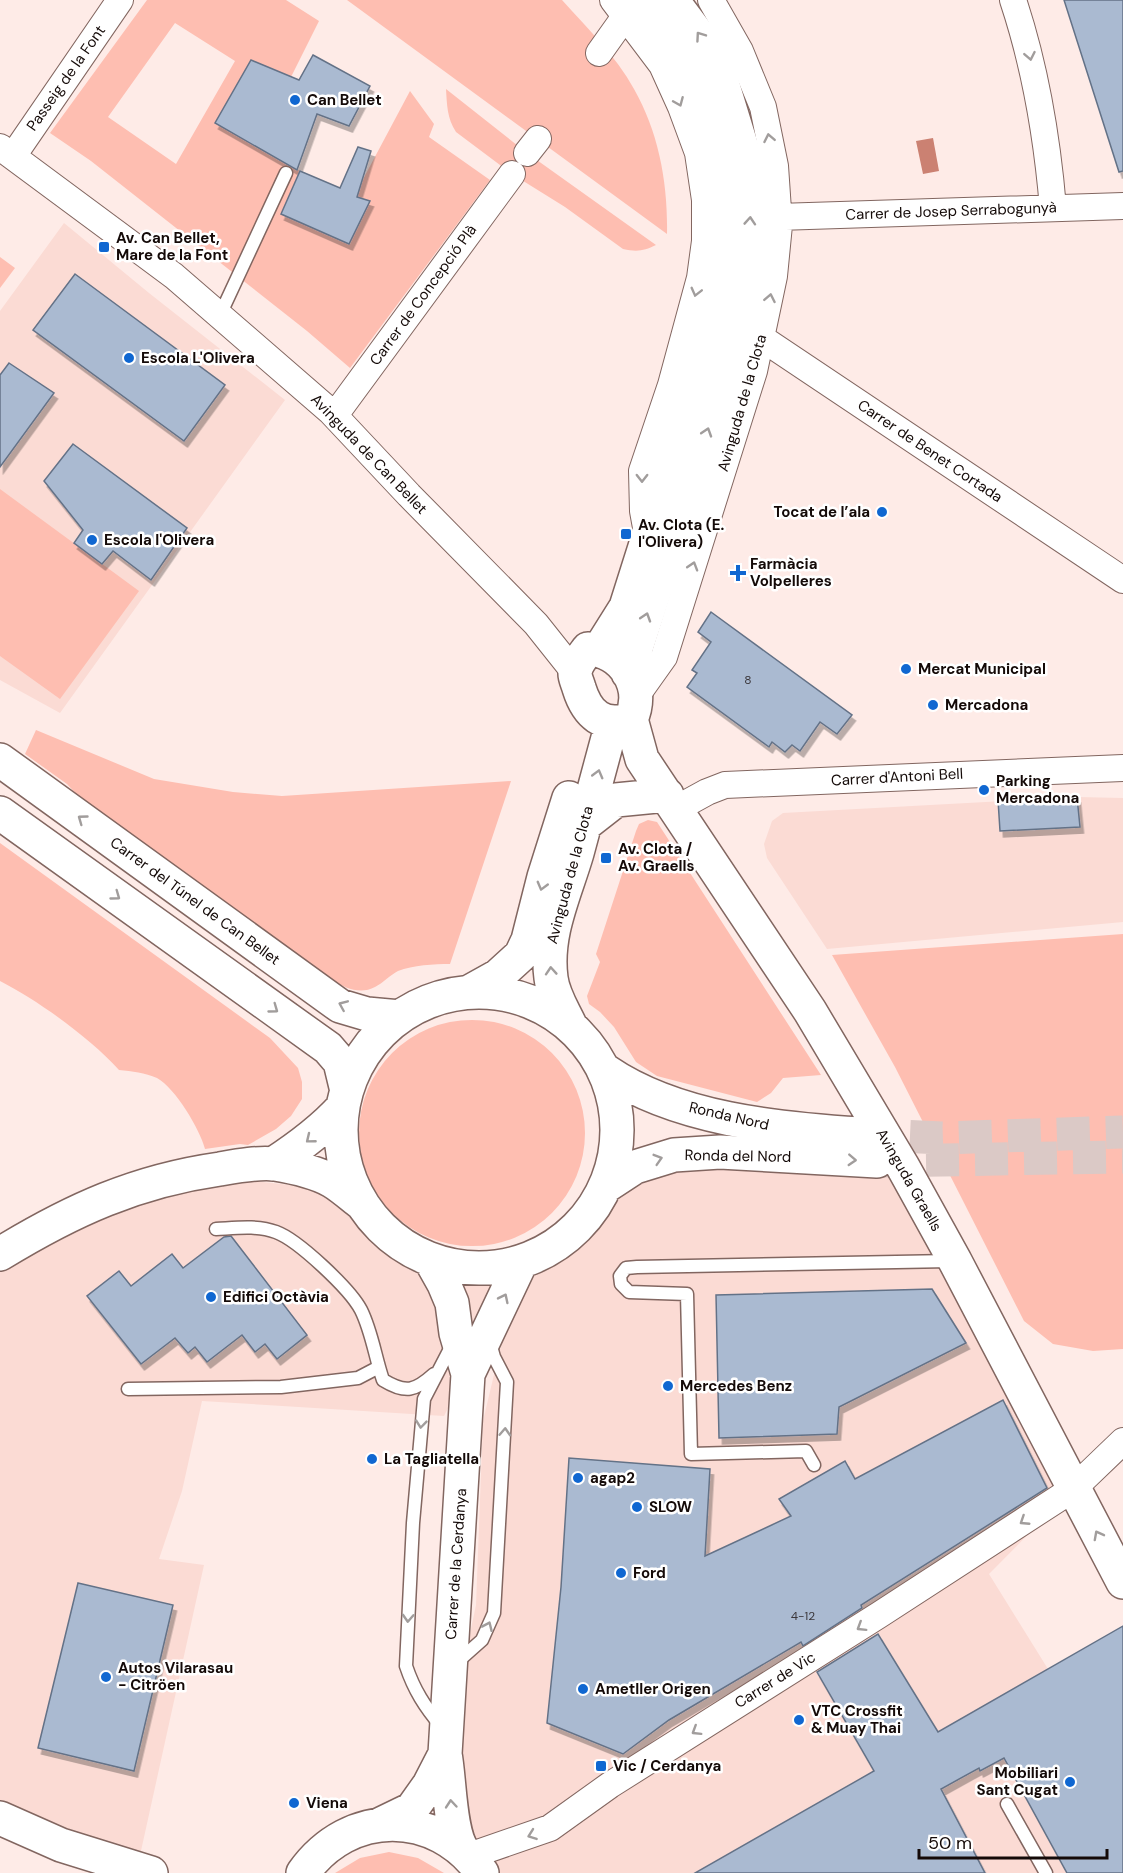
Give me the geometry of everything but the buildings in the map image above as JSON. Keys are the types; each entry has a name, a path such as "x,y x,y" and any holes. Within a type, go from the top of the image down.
{"street":[{"name":"Passeig de la Font","path":"6,152 120,0"},
{"name":"Avinguda de la Clota","path":"672,0 714,56 743,151 752,199 746,284 750,330"},
{"name":"Avinguda de la Clota","path":"570,1025 554,991 551,979 550,949 556,917 620,705 728,365 750,330 774,276 778,217 775,166 763,107 740,51 711,0"},
{"path":"1012,0 1028,46 1048,146 1053,208"},
{"path":"599,53 627,5 661,21 687,60 706,111 725,185 729,267 708,348 626,607 599,650"},
{"name":"Avinguda de Can Bellet","path":"6,152 174,276 334,415 536,624 575,673"},
{"name":"Carrer de Concepció Plà","path":"334,415 512,174"},
{"name":"Carrer de Josep Serrabogunyà","path":"778,217 1123,206"},
{"name":"Carrer de Benet Cortada","path":"750,330 1123,580"},
{"path":"575,673 588,649 609,653 620,705"},
{"name":"Avinguda Graells","path":"575,673 582,696 620,705 642,759 810,1011 955,1261 1123,1582"},
{"name":"Avinguda de la Clota","path":"471,991 498,976 521,955 528,940 544,877 620,705"},
{"name":"Carrer del Túnel de Can Bellet","path":"0,760 340,1006 367,1014 400,1017"},
{"name":"Carrer d'Antoni Bell","path":"671,802 725,785 1123,768"},
{"path":"584,825 616,800 671,802"},
{"path":"0,813 328,1048 340,1062 344,1097 341,1130 343,1156 350,1180 362,1203 396,1241 430,1259 452,1266 474,1268 521,1262 550,1248 572,1233 590,1213 606,1186 616,1156 618,1127 615,1099 606,1071 592,1048 570,1025 550,1011 524,998 496,992 471,991 441,997 415,1007 386,1027 368,1048 344,1097 327,1125 273,1164"},
{"name":"Ronda Nord","path":"606,1071 627,1085 664,1101 869,1148"},
{"name":"Ronda del Nord","path":"606,1186 635,1167 674,1155 869,1148"},
{"path":"0,1254 67,1215 121,1192 179,1176 243,1165 273,1164 305,1172 331,1181 362,1203"},
{"name":"Carrer de la Cerdanya","path":"430,1259 452,1303 472,1333 454,1372 450,1669 445,1743 453,1822 459,1846 472,1860"},
{"path":"472,1333 521,1262"},
{"name":"Carrer de Vic","path":"472,1860 550,1828 610,1785 1074,1489 1123,1441"},
{"name":"Carrer de la Cerdanya","path":"381,1824 400,1817 412,1809 429,1785 445,1743"},
{"path":"0,1818 61,1845 151,1873"},
{"path":"303,1869 323,1849 351,1832 381,1824 423,1829 441,1837 472,1860"}],"lane":[{"path":"220,315 286,173"},
{"path":"216,1229 252,1227 277,1232 330,1272 360,1307 369,1328 383,1380 399,1389 418,1388 454,1372"},
{"path":"814,1465 806,1451 691,1454 687,1294 629,1292 621,1284 620,1276 626,1268 637,1267 955,1261"},
{"path":"450,1669 482,1640 494,1613 507,1382 494,1357 472,1333"},
{"path":"128,1389 281,1387 358,1378 379,1367"},
{"path":"445,1743 412,1685 406,1666 413,1523 424,1399 454,1372"},
{"path":"1007,1804 1046,1873"}],"shaded area":[{"path":"147,0 286,0 319,21 291,77 251,60 215,123 300,171 281,214 349,243 369,201 357,197 361,183 410,91 434,124 429,137 490,180 350,368 307,331 91,161 50,133","holes":["175,23 235,61 176,164 108,117"]},
{"path":"347,0 562,0 619,65 643,106 656,141 664,178 667,234"},
{"path":"446,89 527,153 656,245 640,250 623,249 565,207 512,174 456,132 449,116"},
{"path":"933,138 939,171 923,174 916,141"},
{"name":"Escola l'Olivera","path":"64,223 285,400 60,713 0,680 0,311"},
{"path":"0,257 15,268 0,288"},
{"path":"0,489 139,591 60,699 0,656"},
{"path":"36,730 154,779 233,792 282,796 511,781 450,964 424,965 404,969 375,987 357,990 339,984 308,961 301,967 101,821 67,784 25,754"},
{"path":"1077,797 1123,798 1123,922 827,949 767,858 764,844 772,821 783,813"},
{"path":"648,820 657,822 821,1075 783,1078 771,1093 757,1102 657,1076 636,1062 614,1027 589,1004 587,996 600,962 596,954 636,831 639,824"},
{"path":"0,843 270,1038 298,1068 302,1082 302,1099 291,1116 276,1129 248,1145 205,1149 186,1110 164,1083 148,1075 119,1070 94,1045 63,1021 0,981"},
{"path":"1123,934 1123,1349 1093,1351 1053,1344 1024,1321 895,1067 832,955"},
{"path":"461,1020 483,1020 515,1028 525,1033 544,1045 560,1061 577,1090 583,1111 585,1133 583,1155 577,1176 560,1205 544,1221 515,1238 483,1246 461,1246 429,1238 419,1233 400,1221 384,1205 367,1176 359,1144 359,1122 367,1090 372,1080 384,1061 400,1045 429,1028"},
{"path":"635,1167 903,1167 1073,1489 989,1574 1048,1669 1123,1873 475,1873 445,1754 476,1605 483,1421 520,1265 444,1416 202,1401 182,1491 159,1559 204,1565 137,1869 0,1818 0,1271 144,1192 246,1180 308,1187 361,1203 396,1241 430,1259 521,1262 550,1248 572,1233 590,1213 606,1186"},
{"path":"389,1852 418,1858 444,1873 335,1873 360,1858"}],"tunnel":[{"path":"861,1134 942,1138 1123,1132"},
{"path":"877,1161 1123,1157"}],"place":[{"name":"Can Bellet","path":"295,100"},
{"name":"Av. Can Bellet, Mare de la Font","path":"104,247"},
{"name":"Escola L'Olivera","path":"129,358"},
{"name":"Tocat de l’ala","path":"882,512"},
{"name":"Av. Clota (E. l'Olivera)","path":"626,534"},
{"name":"Escola l'Olivera","path":"92,540"},
{"name":"Farmàcia Volpelleres","path":"738,573"},
{"name":"Mercat Municipal","path":"906,669"},
{"name":"Mercadona","path":"933,705"},
{"name":"Parking Mercadona","path":"984,790"},
{"name":"Av. Clota / Av. Graells","path":"606,858"},
{"name":"Edifici Octàvia","path":"211,1297"},
{"name":"Mercedes Benz","path":"668,1386"},
{"name":"La Tagliatella","path":"372,1459"},
{"name":"agap2","path":"578,1478"},
{"name":"SLOW","path":"637,1507"},
{"name":"Ford","path":"621,1573"},
{"name":"Autos Vilarasau - Citröen","path":"106,1677"},
{"name":"Ametller Origen","path":"583,1689"},
{"name":"VTC Crossfit & Muay Thai","path":"799,1720"},
{"name":"Vic / Cerdanya","path":"601,1766"},
{"name":"Mobiliari Sant Cugat","path":"1070,1782"},
{"name":"Viena","path":"294,1803"}]}
